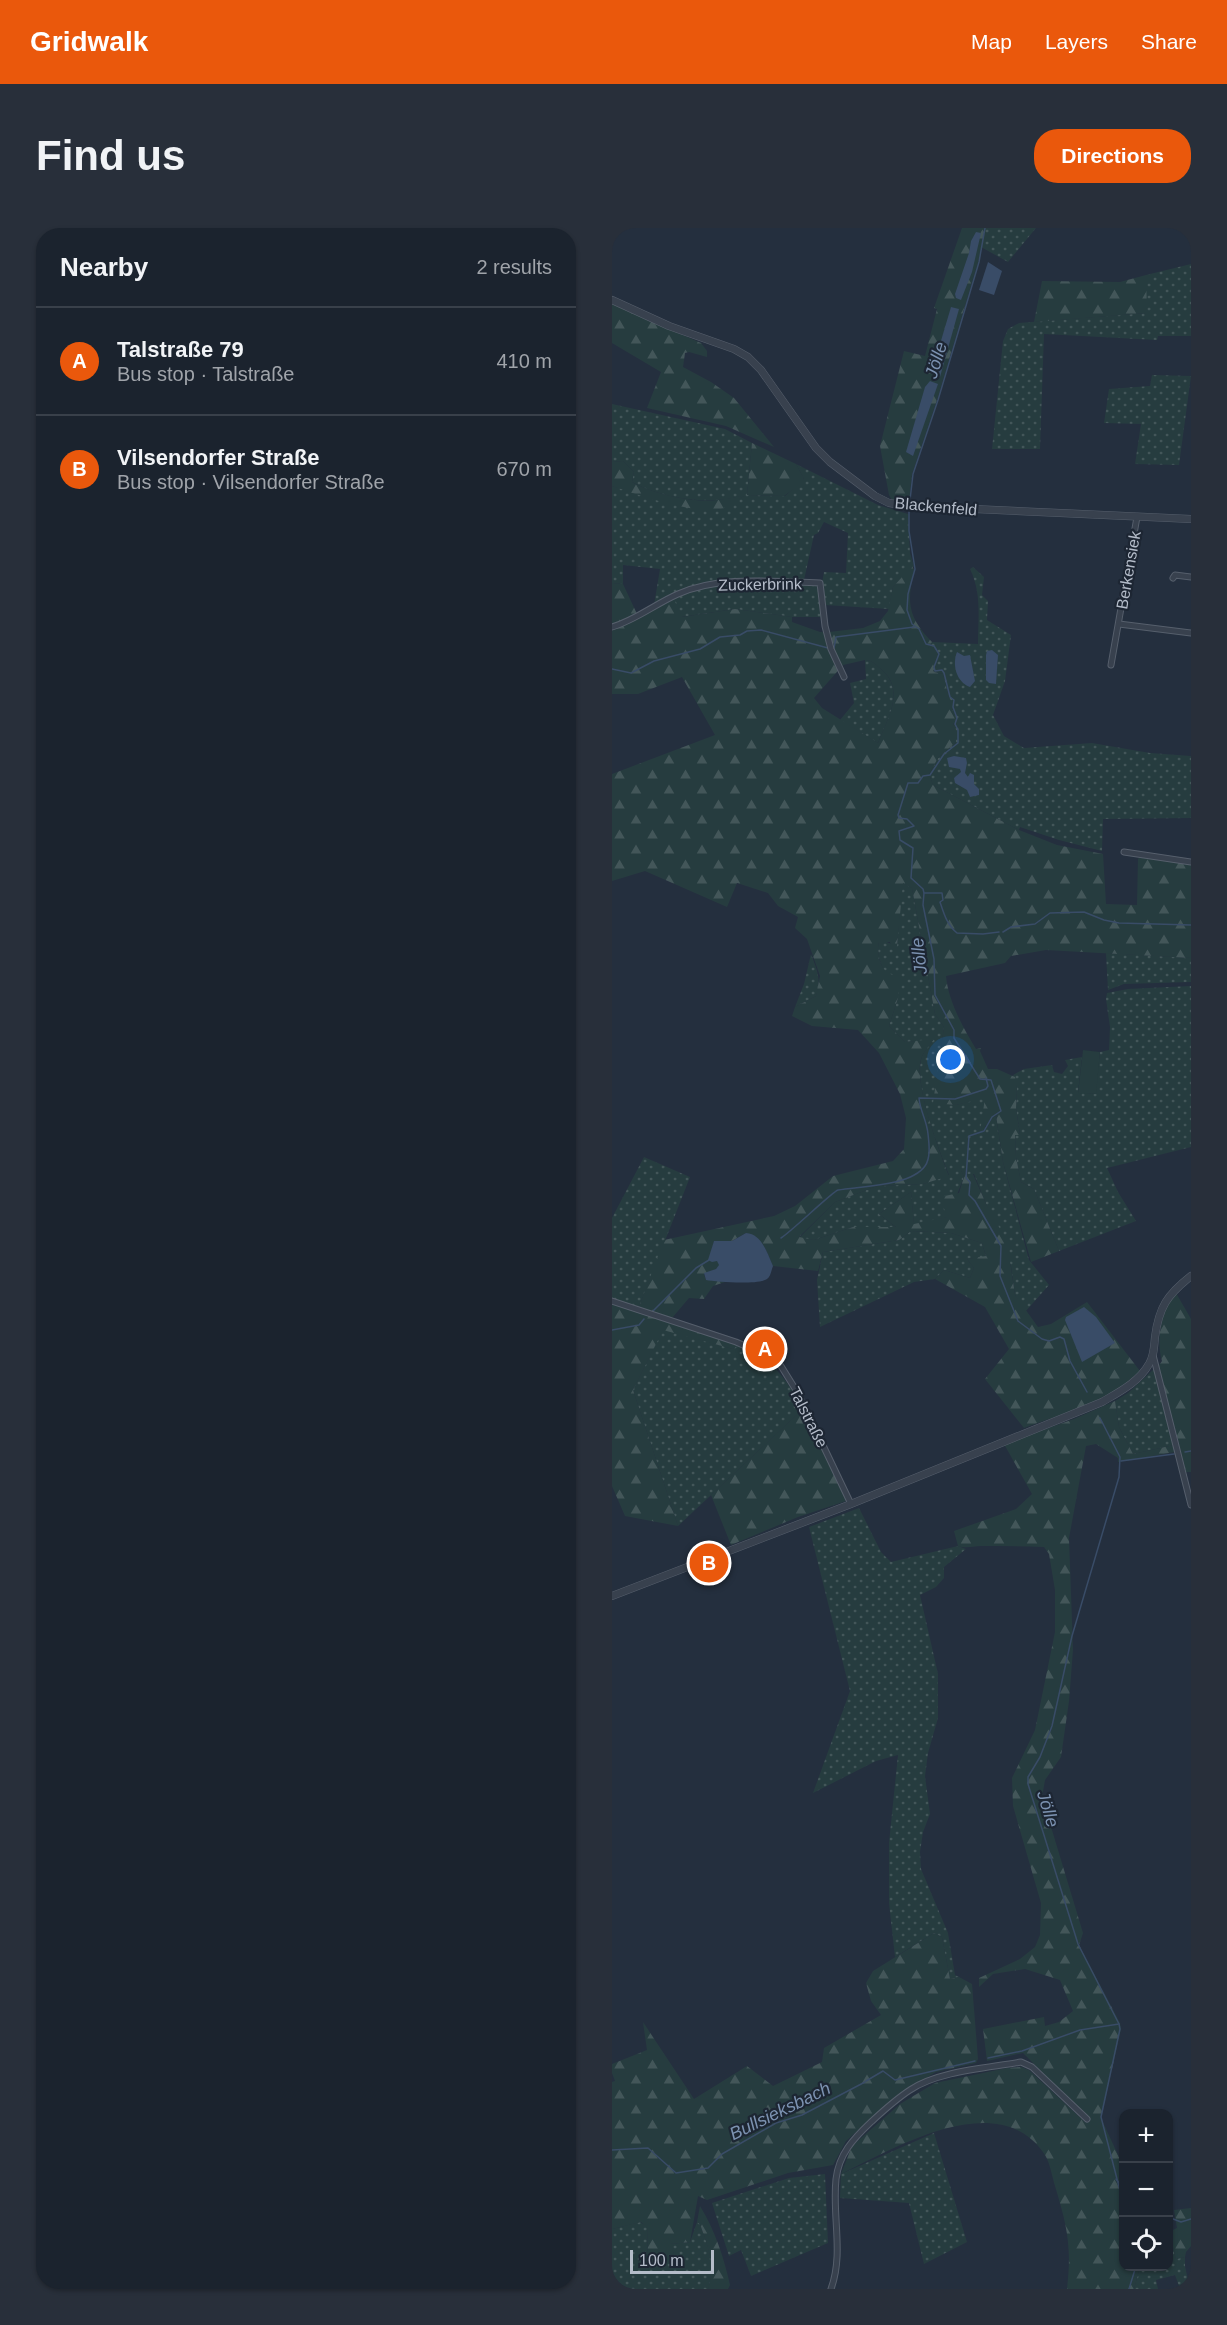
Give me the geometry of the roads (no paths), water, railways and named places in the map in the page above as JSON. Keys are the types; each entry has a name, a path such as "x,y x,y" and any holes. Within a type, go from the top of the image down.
{"street":[{"name":"Blackenfeld","path":"612,300 669,326 734,349 748,357 761,370 816,448 830,462 875,496 889,503 909,506 1191,519"},
{"name":"Berkensiek","path":"1111,665 1137,517"},
{"path":"1173,578 1175,575 1191,577"},
{"name":"Zuckerbrink","path":"612,627 629,621 678,594 699,587 740,582 820,583 825,626 831,649 844,677"},
{"name":"Berkensiek","path":"1119,624 1191,633"},
{"path":"1124,852 1191,862"},
{"path":"612,1596 851,1504 1102,1402 1131,1383 1149,1365 1163,1303 1178,1286 1191,1276"},
{"name":"Talstraße","path":"612,1301 736,1342 771,1357 781,1366 799,1395 851,1504"},
{"path":"1153,1355 1191,1505"},
{"path":"831,2289 837,2267 835,2207 839,2163 855,2136 911,2089 932,2079 1021,2062 1032,2067 1087,2119"}],"water":[{"path":"976,232 981,233 972,272 961,300 956,298 955,294 971,241"},
{"path":"988,262 1002,271 994,295 979,290"},
{"path":"951,307 959,309 940,377 932,371"},
{"path":"930,381 938,384 913,456 906,452 925,387"},
{"path":"992,650 998,655 996,684 986,680 986,655 987,651"},
{"path":"957,652 964,656 970,655 975,681 970,687 961,681 956,672"},
{"path":"954,756 966,758 965,773 968,777 970,773 974,775 974,784 979,789 979,795 970,797 967,790 955,783 954,778 961,772 960,769 949,767 947,758"},
{"path":"746,1233 760,1240 766,1250 773,1266 768,1278 762,1281 747,1282 706,1280 704,1273 716,1269 719,1265 717,1261 708,1260 714,1241 732,1241"},
{"path":"1084,1307 1096,1317 1115,1343 1082,1362 1065,1320 1066,1317"}],"waterway":[{"name":"Jölle","path":"910,500 913,474 938,400 979,262 985,228"},
{"name":"Jölle","path":"909,512 909,531 915,569 908,594 907,610 912,624 919,629 926,644 934,646 939,654 934,667 935,671 942,670 944,673 950,697 954,700 958,743 944,754 930,775 923,776 918,783 908,783 898,815 899,818 907,819 914,826 899,831 900,840 913,848 911,878 923,889 924,893 923,905 934,959 935,995 954,1030 954,1038 980,1079 991,1080 1001,1111 992,1117 984,1131 969,1136 966,1178 970,1182 969,1195 975,1201 1001,1246 1000,1276 1018,1321 1042,1339 1049,1341 1060,1337 1064,1339 1070,1361 1087,1392"},
{"path":"834,648 836,637 914,627"},
{"path":"612,669 631,673 654,661 700,649 720,637 740,635 747,631 761,630 828,648"},
{"path":"924,893 942,893 943,900 940,902 944,915 957,933 999,932"},
{"path":"1003,932 1011,927 1035,924 1050,913 1084,912 1119,923 1191,925"},
{"path":"781,1238 838,1190 897,1181 918,1173 927,1163 929,1150 927,1129 919,1098 955,1099 986,1089 988,1086 986,1078"},
{"path":"653,1311 696,1268 709,1260"},
{"path":"612,1330 639,1325 644,1319"},
{"name":"Jölle","path":"1100,1418 1120,1457 1119,1477 1072,1636 1052,1726 1040,1757 1028,1777 1028,1784 1078,1944 1119,2024 1120,2029 1101,2117 1119,2187"},
{"path":"1185,1452 1191,1451"},
{"path":"1121,1461 1174,1454"},
{"name":"Bullsieksbach","path":"988,2058 1022,2051 1080,2030 1119,2024"},
{"name":"Bullsieksbach","path":"866,2081 883,2071 895,2080 975,2061"},
{"name":"Bullsieksbach","path":"612,2150 648,2148 676,2173 708,2168 722,2154 776,2123 802,2115 865,2082"},
{"name":"Jölle","path":"1116,2179 1119,2183"},
{"path":"1173,2219 1181,2222 1191,2219"},
{"name":"Jölle","path":"1129,2289 1134,2271"}],"place":[{"name":"Talstraße 79","path":"765,1349"},
{"name":"Vilsendorfer Straße","path":"709,1563"}]}
